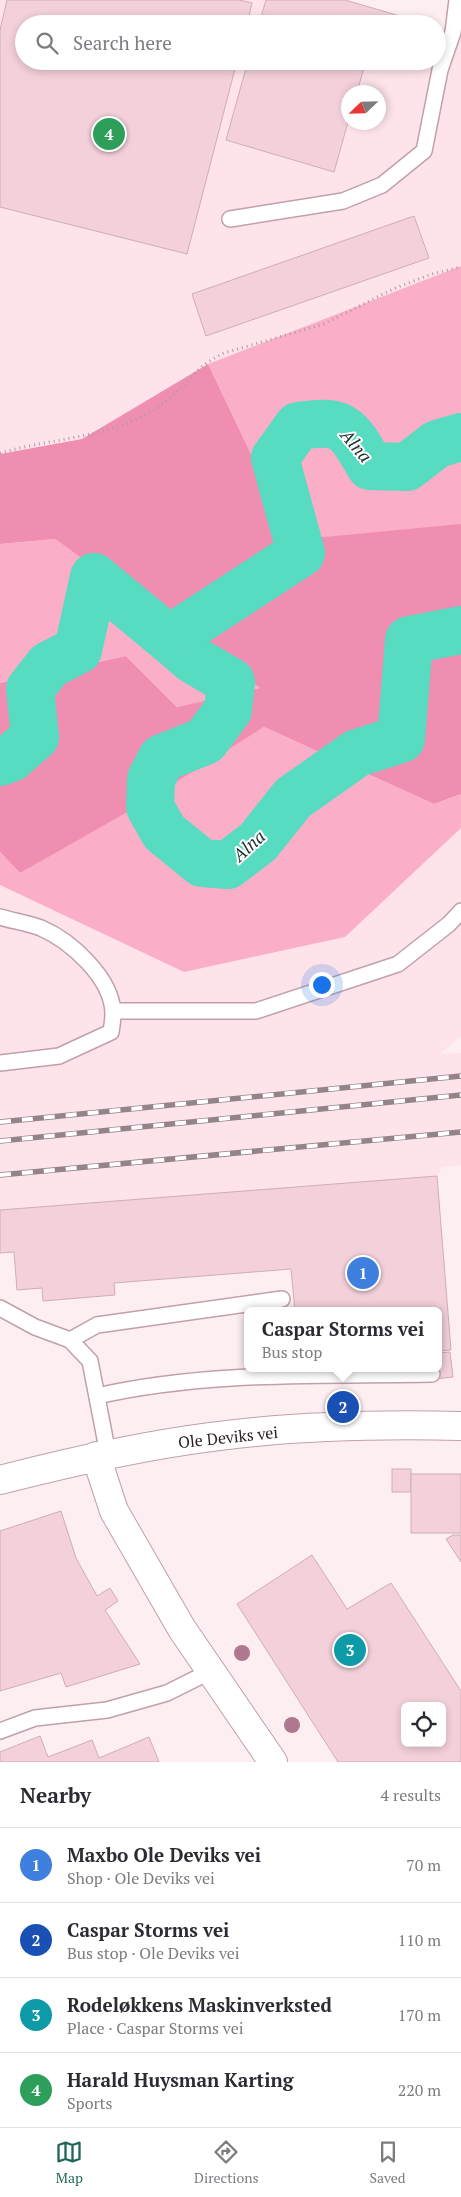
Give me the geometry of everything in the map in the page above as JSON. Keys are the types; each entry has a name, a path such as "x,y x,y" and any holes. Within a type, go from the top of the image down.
{"street":[{"name":"Ole Deviks vei","path":"0,1480 102,1455 213,1436 355,1426 461,1426"},
{"path":"102,1455 114,1511 209,1672 272,1762"}],"lane":[{"path":"446,52 453,32 457,0"},
{"path":"230,219 342,201 382,184 424,151 440,70"},
{"path":"113,1011 256,1011 398,964 449,924 461,911"},
{"path":"0,917 42,928 70,947 92,966 107,991 113,1011 111,1032 59,1056 0,1063"},
{"path":"70,1340 97,1325 282,1299"},
{"path":"0,1308 35,1327 70,1340 90,1361 97,1396 102,1455"},
{"path":"97,1396 141,1386 261,1376 432,1374"},
{"path":"0,1731 35,1718 107,1710 167,1693 209,1672"}],"path":[{"path":"0,453 24,446 56,442 114,428 147,415 171,400 196,371 224,353 324,324 393,288 432,274 461,268"}],"shaded area":[{"path":"0,0 336,0 393,15 15,15 15,70 446,70 446,28 461,32 461,266 208,364 82,439 0,454"},
{"path":"461,266 461,525 292,540 208,364"},
{"path":"208,364 292,540 461,524 461,794 434,804 264,727 136,807 20,873 0,852 0,683 126,656 177,707 260,688 55,539 0,544 0,454 82,439"},
{"path":"55,539 260,688 177,707 126,656 0,683 0,544"},
{"path":"264,727 434,804 461,794 461,828 345,937 184,972 0,885 0,852 20,873"},
{"path":"461,828 461,1036 440,1054 461,1053 461,1165 442,1167 437,1176 0,1210 0,885 184,972 345,937"}],"building":[{"path":"7,0 239,0 252,3 249,15 15,15 15,70 235,70 187,254 0,207 0,30"},
{"path":"266,0 345,0 397,15 262,15"},
{"path":"245,70 363,70 359,85 341,85 341,130 346,130 334,172 226,140"},
{"path":"414,216 429,258 206,336 192,294"},
{"path":"437,1176 451,1350 442,1351 442,1307 295,1307 291,1269 114,1283 115,1295 43,1301 42,1288 17,1290 14,1252 0,1253 0,1210"},
{"path":"450,1352 453,1377 435,1379 434,1372 442,1372 442,1353"},
{"path":"392,1469 411,1469 411,1492 392,1492"},
{"path":"411,1474 461,1474 461,1533 411,1533"},
{"path":"61,1511 76,1558 97,1596 110,1588 118,1601 105,1610 140,1664 66,1687 61,1673 0,1691 0,1531"},
{"path":"453,1535 461,1535 461,1562 446,1539"},
{"path":"312,1555 347,1609 391,1583 461,1691 461,1762 338,1762 237,1604"},
{"path":"40,1736 48,1757 92,1740 99,1758 149,1737 159,1762 0,1762 0,1752"}],"waterway":[{"name":"Alna","path":"0,762 11,758 35,737 30,689 49,665 78,650 94,577 169,639 301,553 275,458 298,426 326,424 335,425 343,429 356,442 370,466 407,467 437,444 461,437"},
{"name":"Alna","path":"169,639 192,659 231,682 228,710 205,741 162,758 151,779 150,807 164,832 202,863 228,865 258,842 293,798 357,753 401,739 409,640 461,630"}],"railway":[{"path":"0,1122 461,1076"},
{"path":"0,1141 461,1095"},
{"path":"0,1175 461,1132"}],"place":[{"name":"Harald Huysman Karting","path":"109,134"},
{"name":"Maxbo Ole Deviks vei","path":"363,1273"},
{"name":"Caspar Storms vei","path":"343,1407"},
{"name":"Rodeløkkens Maskinverksted","path":"350,1650"}]}
